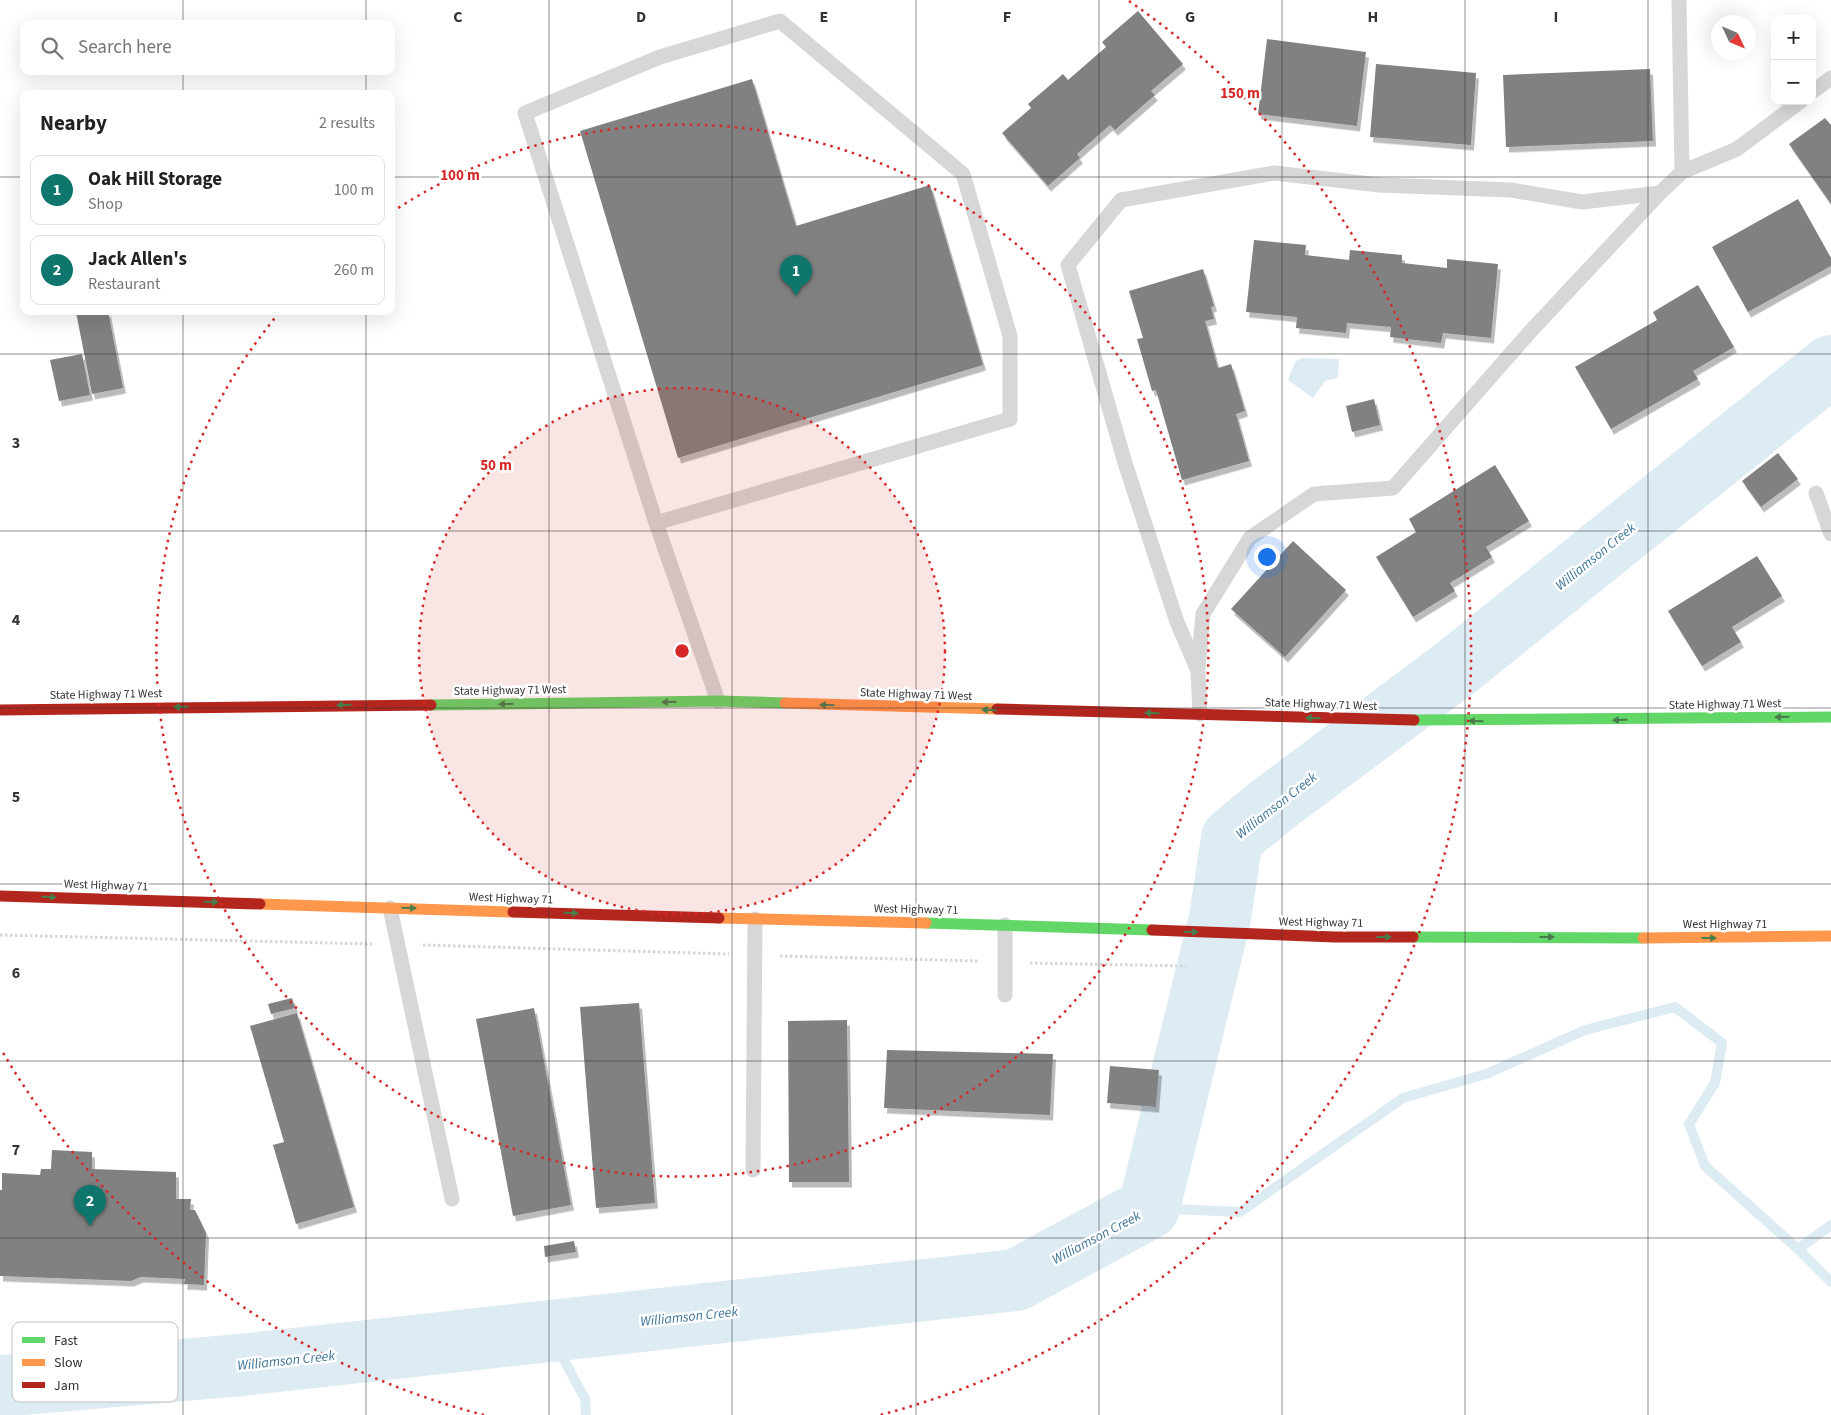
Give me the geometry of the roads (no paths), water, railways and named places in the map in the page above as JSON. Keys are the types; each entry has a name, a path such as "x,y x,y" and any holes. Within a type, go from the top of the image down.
{"main road":[{"name":"State Highway 71 West","path":"0,710 718,702 1524,721 1831,716"},
{"name":"West Highway 71","path":"0,896 755,919 1005,924 1336,937 1768,938 1831,936"}],"lane":[{"path":"1679,0 1682,172"},
{"path":"656,523 1010,419 1010,336 963,174 780,21 660,56 526,113 656,523 718,702"},
{"path":"1816,89 1831,78"},
{"path":"1200,714 1198,671 1203,614 1250,538 1314,494 1393,488 1529,333 1682,172 1737,149 1796,105"},
{"path":"1198,671 1177,622 1124,463 1068,265 1121,200 1274,173 1380,185 1511,190 1582,202 1660,193"},
{"path":"1816,493 1831,534"},
{"path":"390,908 452,1200"},
{"path":"753,1170 755,919"},
{"path":"1005,924 1005,995"}],"waterway":[{"name":"Williamson Creek","path":"178,1370 1016,1280 1149,1208 1220,918 1232,838 1271,806 1457,667 1831,366"},
{"path":"1149,1208 1240,1212 1403,1098 1486,1074 1585,1030 1675,1007 1722,1043 1715,1083 1689,1124 1705,1166 1798,1249 1831,1225"},
{"path":"1798,1249 1831,1282"},
{"path":"549,1332 585,1399 586,1415"},
{"name":"Williamson Creek","path":"0,1386 12,1385"}],"place":[{"name":"Oak Hill Storage","path":"796,296"},
{"name":"Jack Allen's","path":"90,1226"}]}
